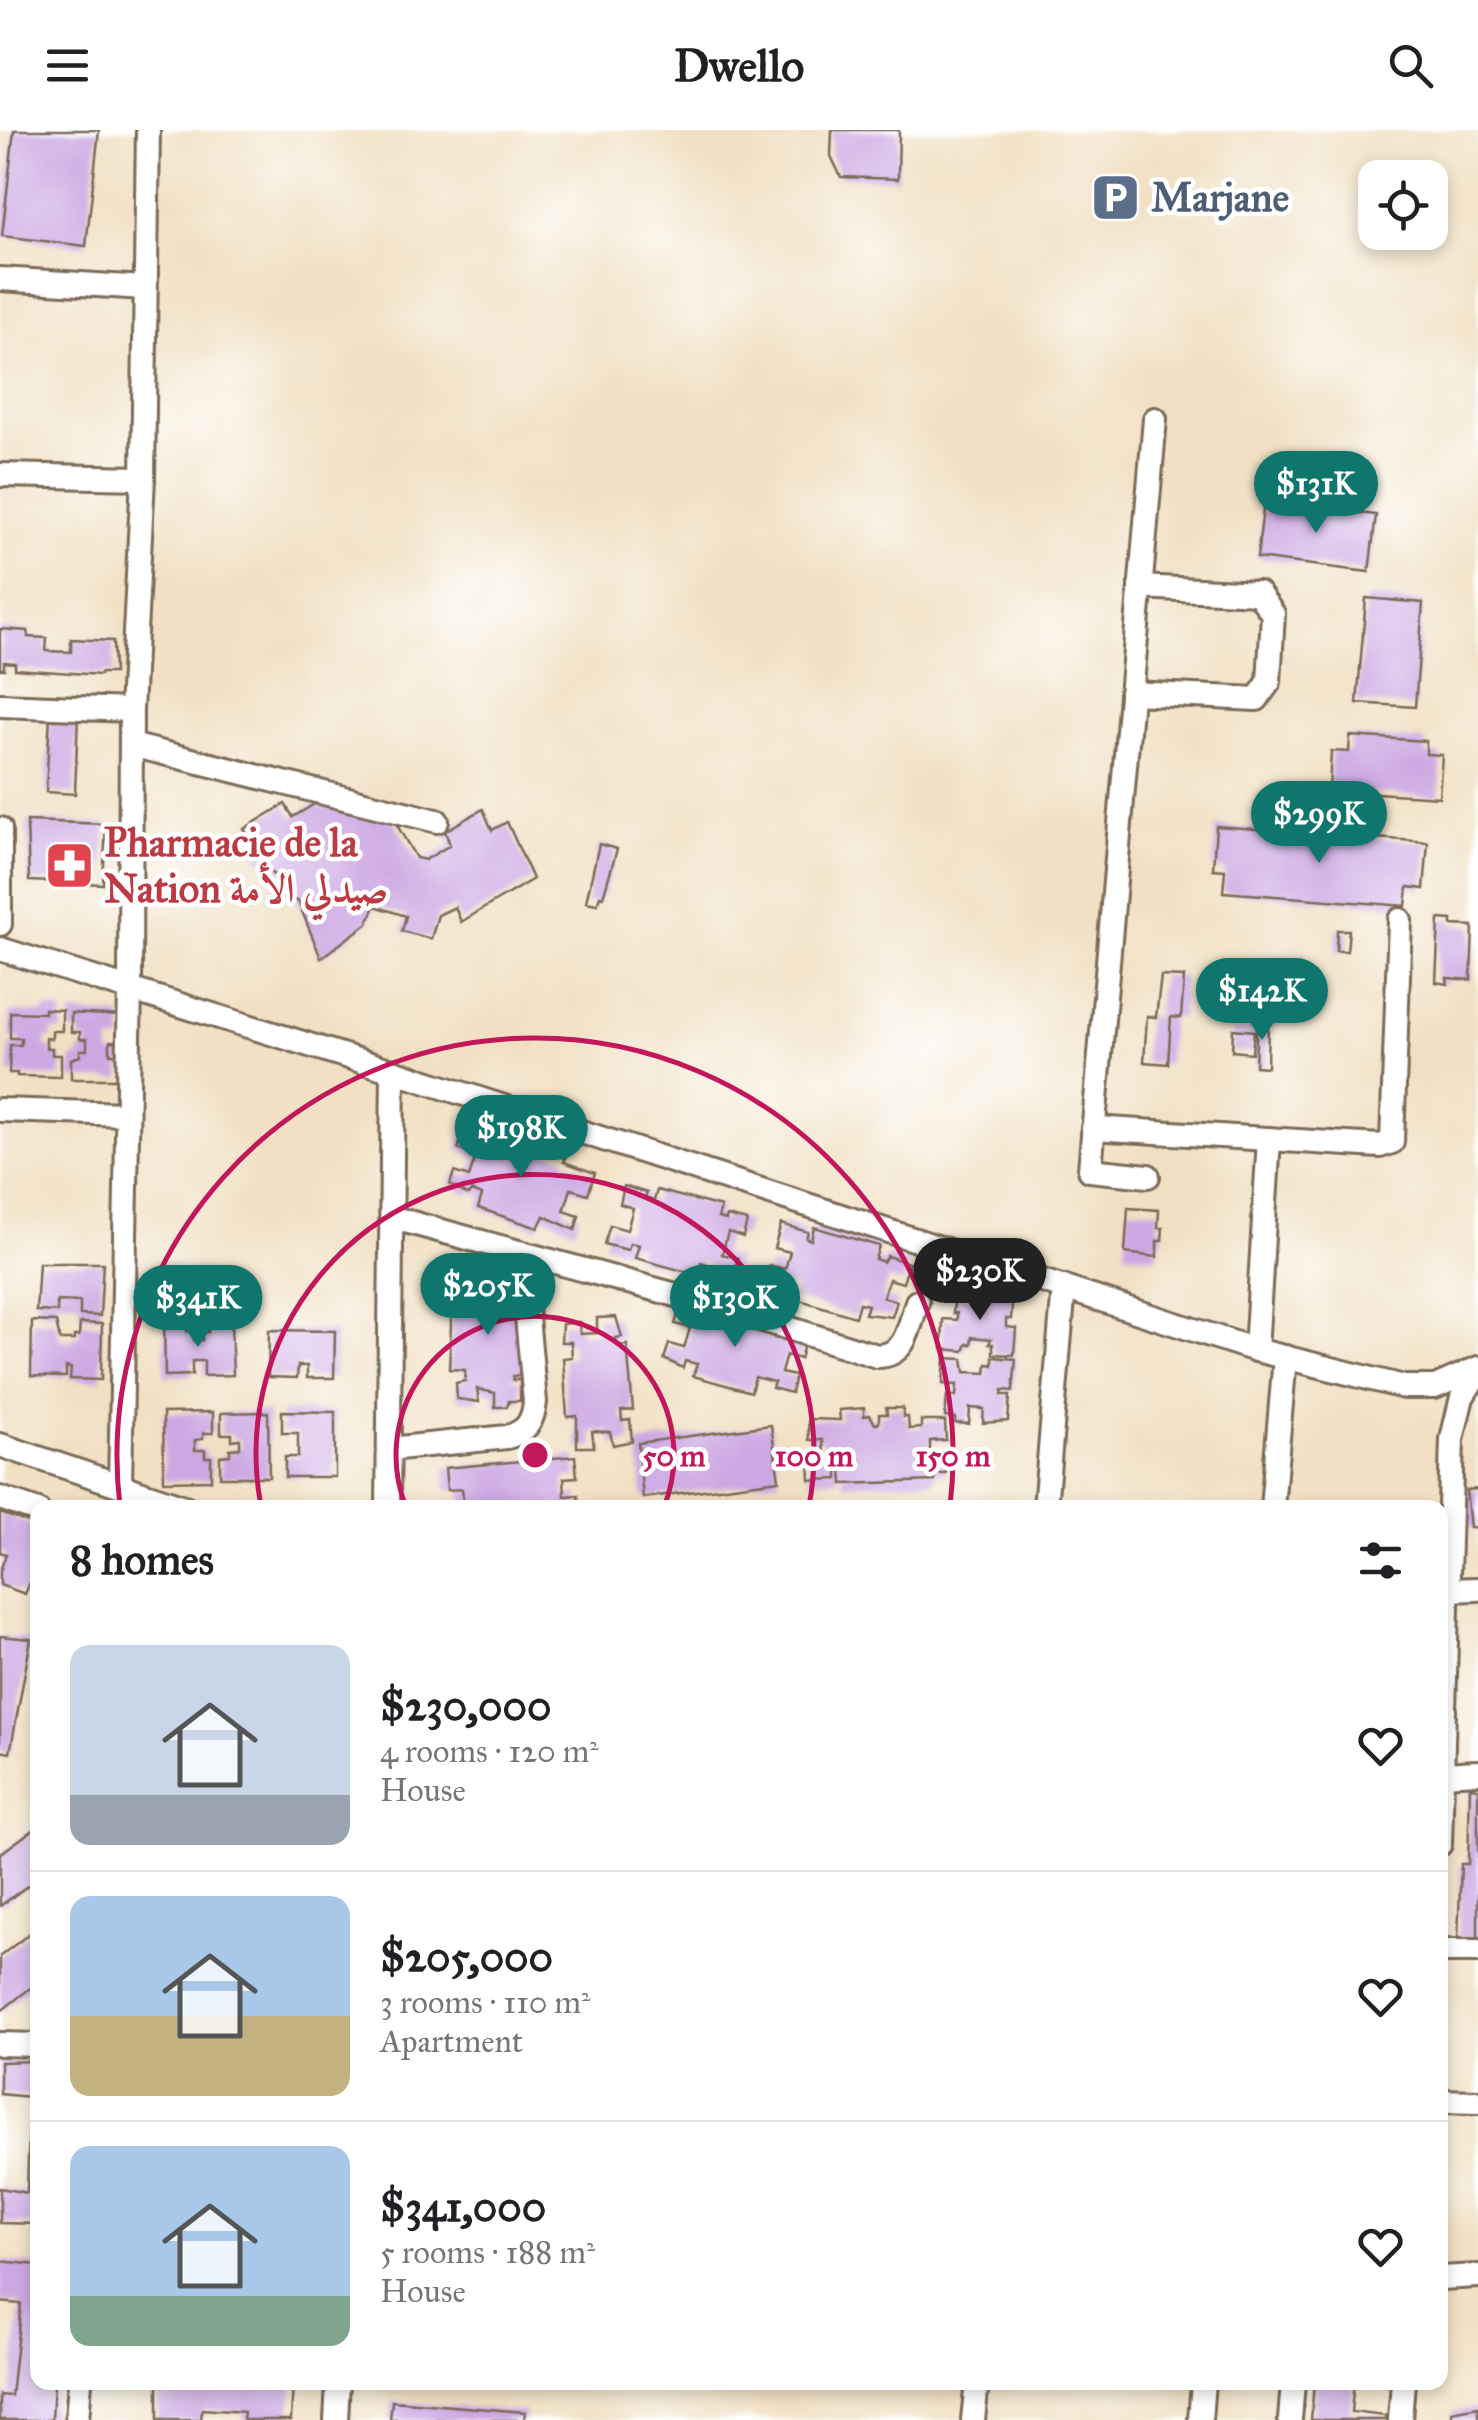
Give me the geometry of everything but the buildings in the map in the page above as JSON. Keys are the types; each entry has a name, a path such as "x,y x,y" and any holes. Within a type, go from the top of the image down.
{"street":[{"path":"120,1486 131,710 143,478 148,130"},
{"path":"0,278 145,288"},
{"path":"1148,1176 1090,1170 1154,419"},
{"path":"0,474 143,478"},
{"path":"1131,693 1257,699 1268,682 1273,614 1258,594 1140,587"},
{"path":"0,705 131,710"},
{"path":"131,745 437,821"},
{"path":"0,829 0,924"},
{"path":"1094,1128 1380,1146 1392,1142 1400,920"},
{"path":"0,949 1256,1350 1404,1388 1435,1387 1478,1370"},
{"path":"388,1500 393,1072"},
{"path":"0,1110 126,1114"},
{"path":"1256,1350 1269,1139"},
{"path":"394,1218 731,1310 877,1356 891,1355 901,1348 917,1302"},
{"path":"390,1450 507,1437 518,1434 531,1420 535,1402 521,1253"},
{"path":"1047,1500 1064,1287"},
{"path":"1273,1500 1285,1357"},
{"path":"1448,1540 1452,1439 1462,1397 1478,1370"},
{"path":"0,1445 163,1500"},
{"path":"0,1498 30,1508"},
{"path":"1448,1590 1478,1589"},
{"path":"1448,1774 1478,1772"},
{"path":"1448,1951 1478,1951"},
{"path":"0,2044 30,2045"},
{"path":"1448,2100 1478,2102"},
{"path":"1448,2278 1478,2276"},
{"path":"77,2420 79,2390"},
{"path":"336,2420 338,2390"},
{"path":"973,2420 976,2390"},
{"path":"1200,2420 1202,2390"},
{"path":"1290,2420 1293,2390"},
{"path":"1400,2420 1402,2390"}],"place":[{"name":"Marjane","path":"1116,197"},
{"name":"Pharmacie de la Nation صيدلي الأمة","path":"69,865"}]}
